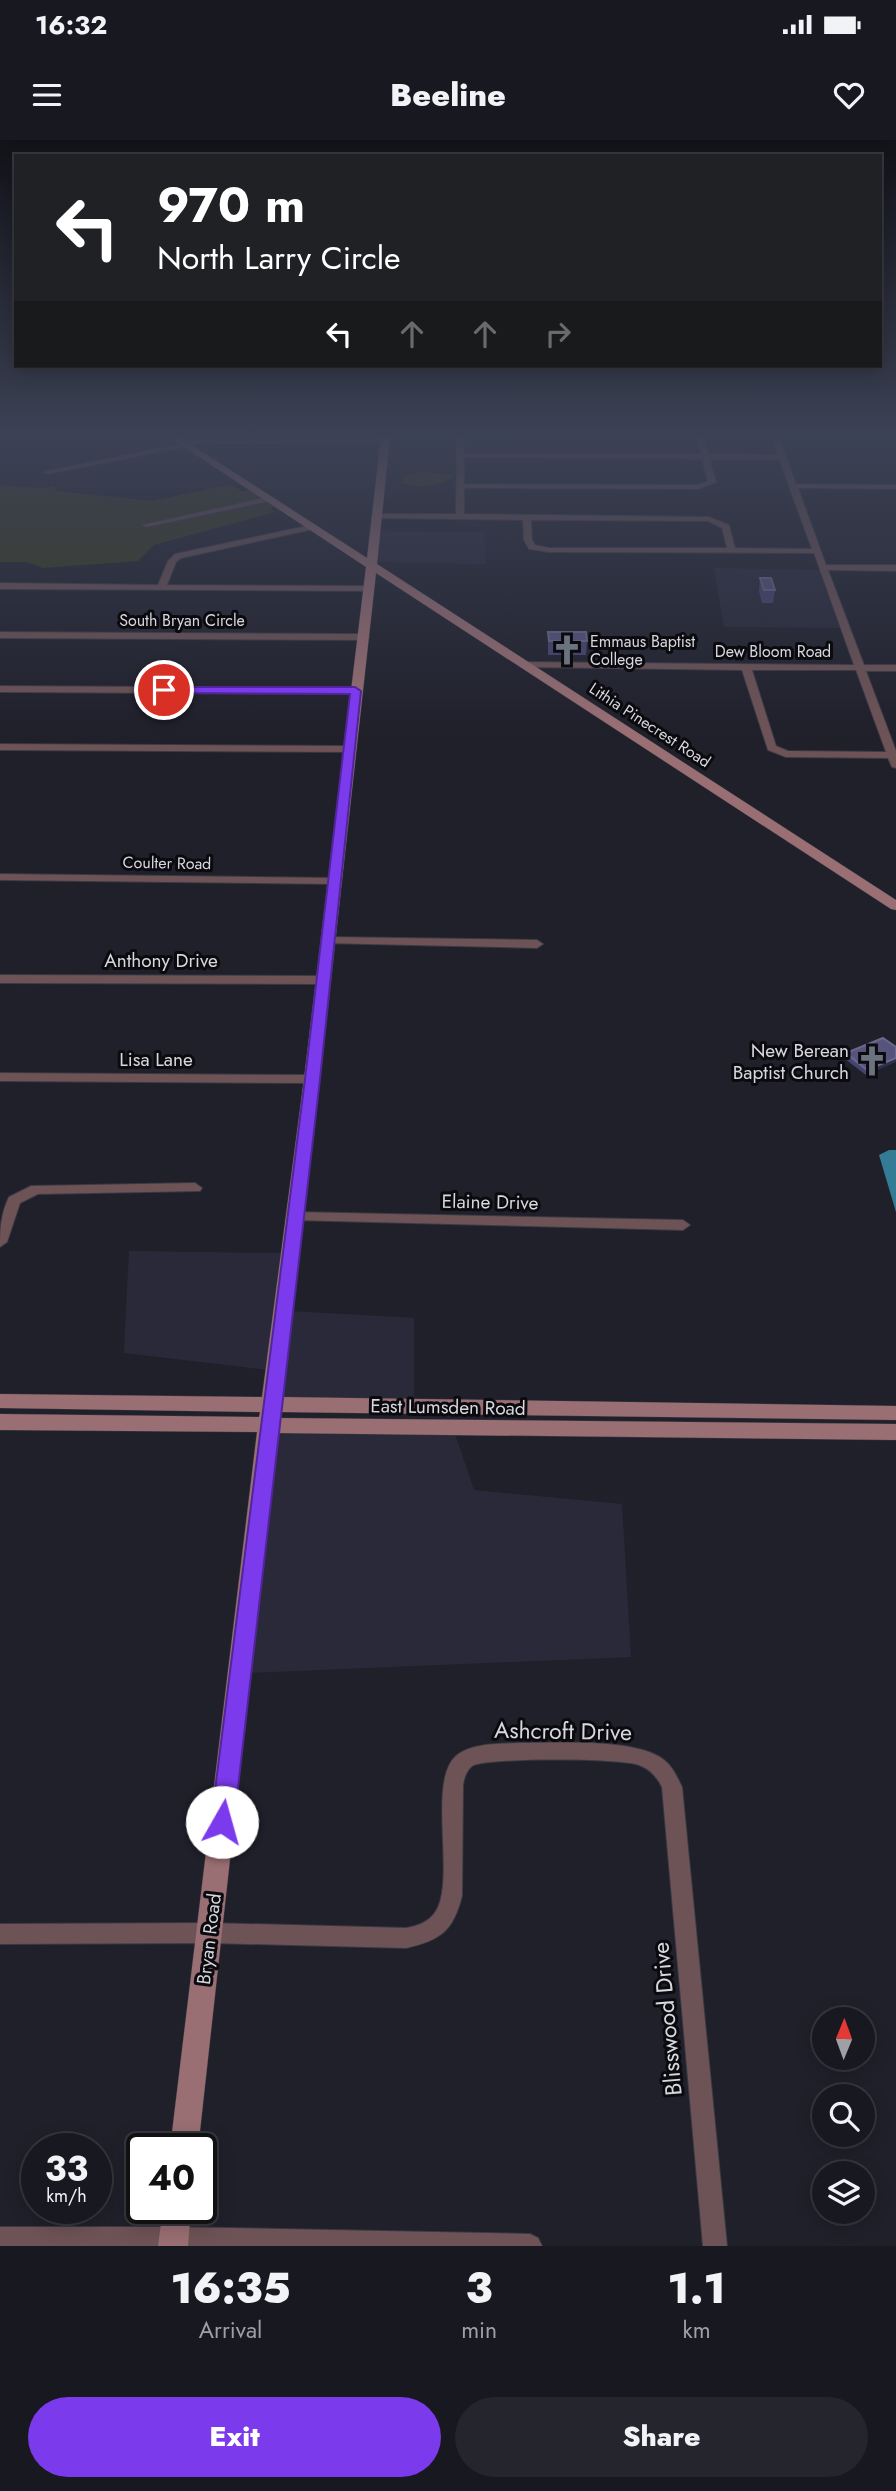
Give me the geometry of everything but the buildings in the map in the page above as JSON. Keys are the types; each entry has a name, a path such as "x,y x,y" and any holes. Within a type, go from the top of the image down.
{"street":[{"path":"162,586 172,561 178,556 273,535"},
{"name":"Lithia Pinecrest Road","path":"325,535 894,901"},
{"name":"Bryan Road","path":"186,2133 376,535"},
{"path":"528,535 532,547 549,550 817,551"},
{"path":"728,535 732,552"},
{"path":"746,666 772,748 786,754 895,758 811,535"},
{"path":"344,547 360,548 375,543"},
{"path":"823,567 896,568"},
{"path":"0,586 370,590 385,584 409,588"},
{"name":"South Bryan Circle","path":"0,635 364,637"},
{"name":"Dew Bloom Road","path":"524,665 896,668"},
{"path":"0,689 355,691"},
{"path":"0,747 349,749"},
{"name":"Coulter Road","path":"0,877 334,881"},
{"path":"327,941 537,944"},
{"name":"Anthony Drive","path":"0,979 323,980"},
{"name":"Lisa Lane","path":"0,1077 312,1079"},
{"path":"0,1242 14,1200 36,1189 195,1188"},
{"name":"Elaine Drive","path":"296,1217 682,1225"},
{"name":"East Lumsden Road","path":"0,1401 270,1415 894,1426"},
{"name":"East Lumsden Road","path":"0,1422 270,1415"},
{"name":"Ashcroft Drive","path":"209,1933 406,1938 436,1929 448,1913 452,1896 453,1786 456,1773 464,1762 475,1755 489,1752 634,1755 658,1765 668,1775 672,1787"},
{"name":"Blisswood Drive","path":"672,1787 715,2246"},
{"path":"0,1934 209,1933"},
{"path":"173,2242 175,2224"},
{"path":"0,2239 530,2246"}],"shaded area":[{"path":"380,535 484,535 486,564 377,562"},
{"path":"714,568 820,570 841,628 724,627"},
{"path":"129,1251 284,1253 269,1370 124,1353"},
{"path":"290,1311 414,1318 414,1400 279,1400"},
{"path":"275,1431 455,1434 474,1490 622,1504 631,1657 248,1673"}],"green space":[{"path":"0,535 190,535 154,545 138,561 43,568 27,562 0,562"}],"water":[{"path":"896,1150 896,1212 879,1155"}],"place":[{"name":"Emmaus Baptist College","path":"567,650"},
{"name":"New Berean Baptist Church","path":"872,1061"}],"route":[{"path":"164,690 355,691 296,1217 268,1425 222,1822"}]}
